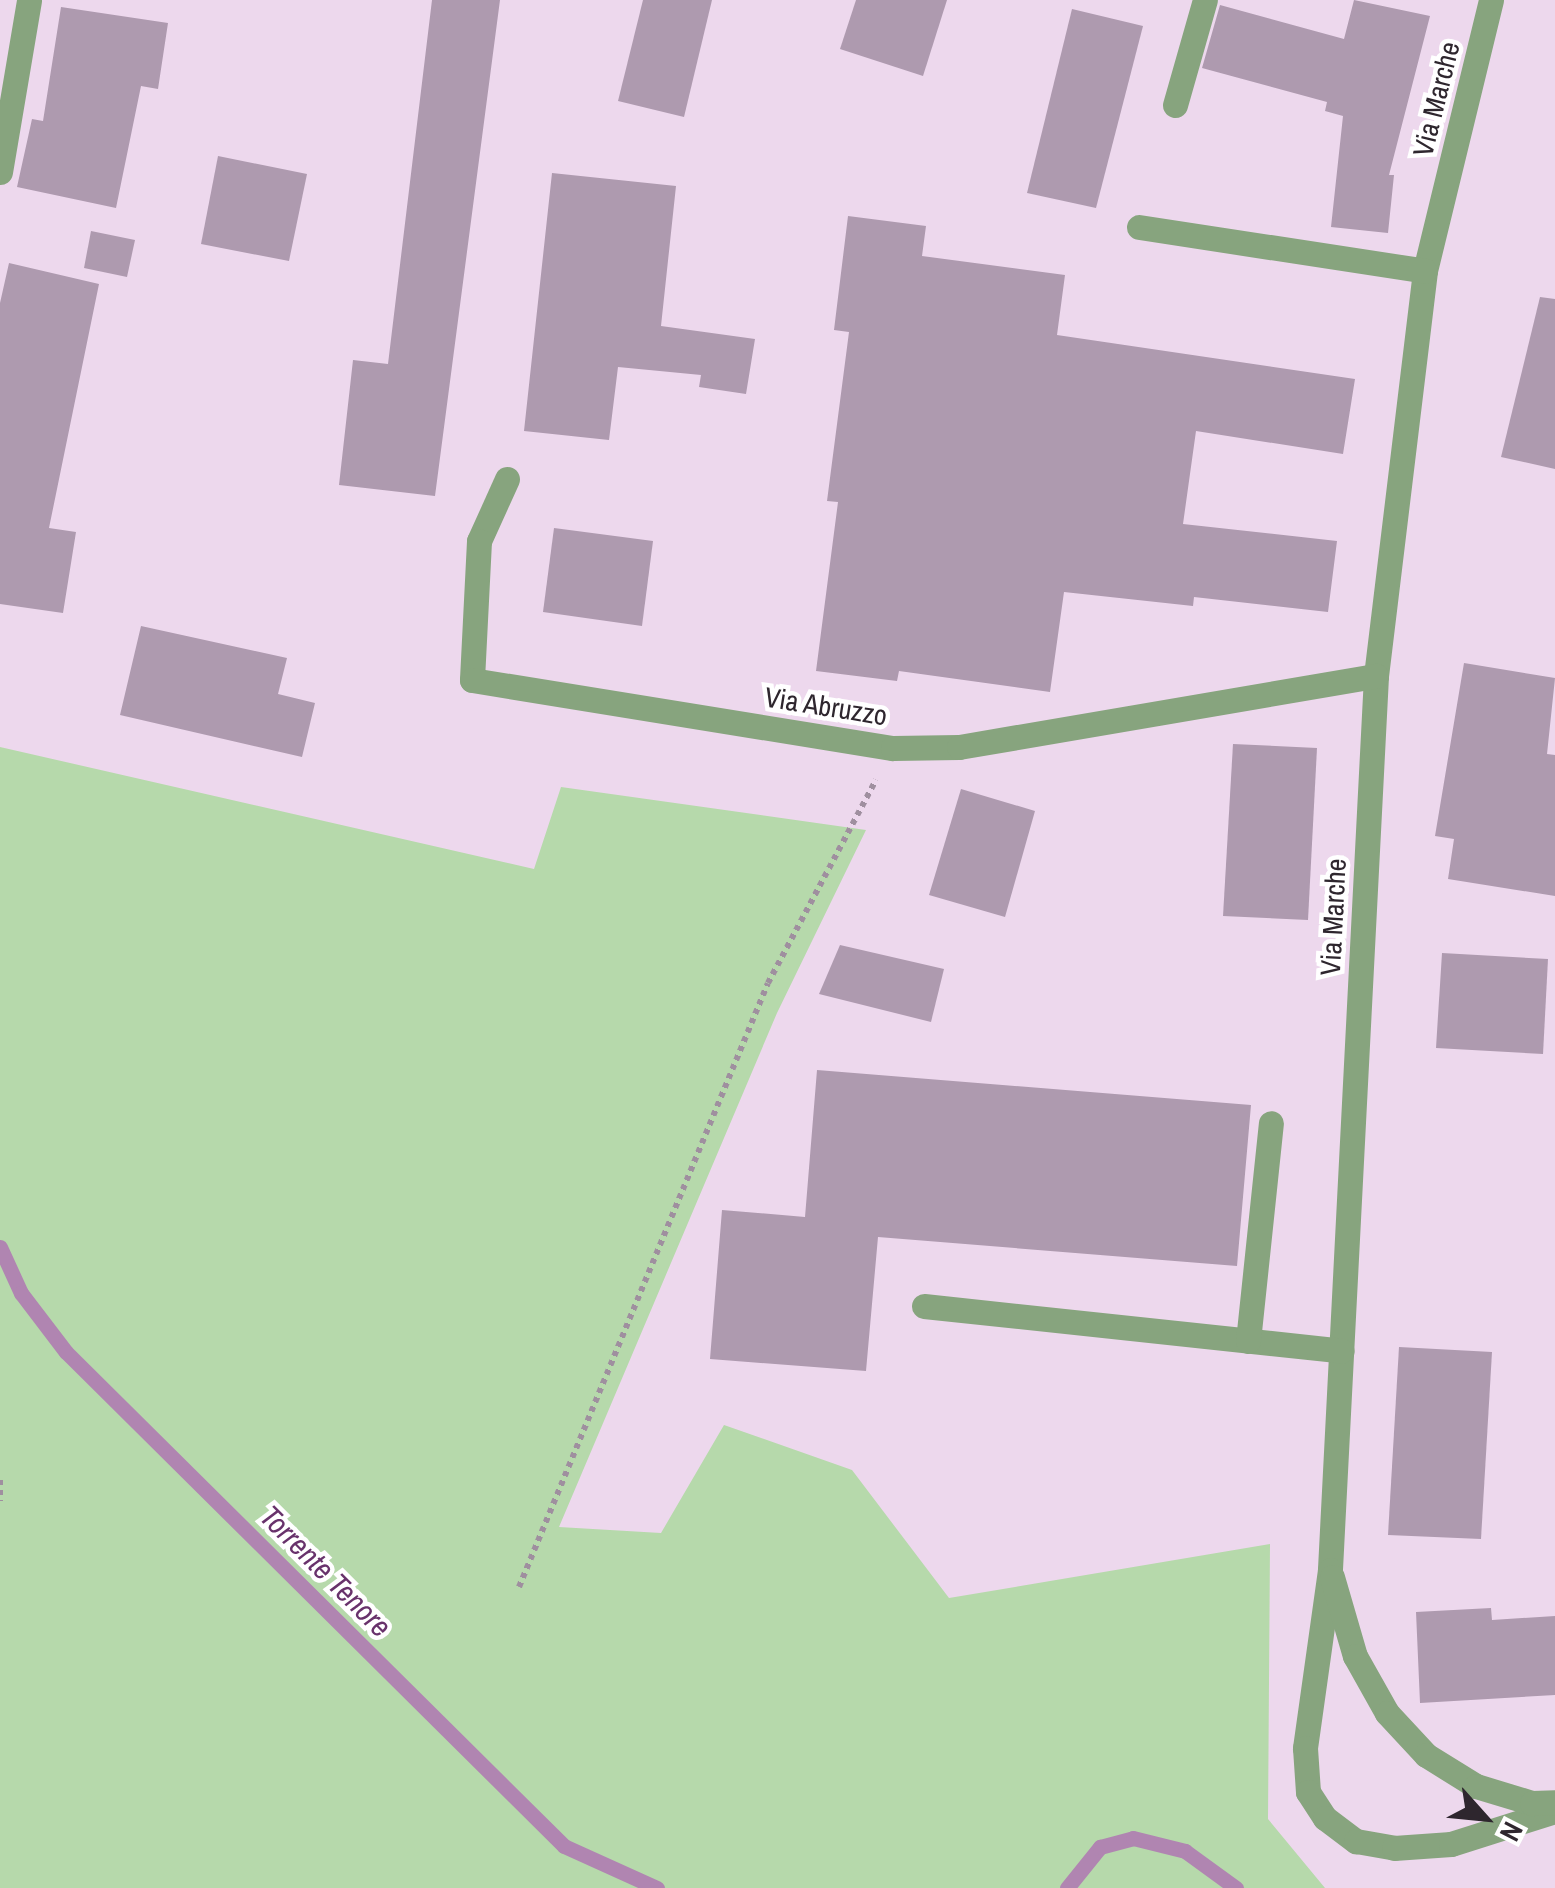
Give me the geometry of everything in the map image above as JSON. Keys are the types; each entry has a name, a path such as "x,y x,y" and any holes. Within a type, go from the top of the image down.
{"street":[{"path":"0,172 29,0"},
{"path":"1175,106 1206,0"},
{"name":"Via Marche","path":"1491,0 1425,270 1376,676 1330,1570 1306,1748 1308,1792 1325,1818 1356,1840 1394,1848 1451,1844 1555,1811"},
{"path":"1139,227 1425,270"},
{"name":"Via Abruzzo","path":"507,479 479,541 472,680 894,748 959,747 1376,676"},
{"path":"1248,1341 1271,1123"},
{"path":"924,1306 1342,1350"},
{"name":"Via Marche","path":"1330,1570 1355,1656 1387,1713 1426,1755 1476,1786 1532,1803 1555,1802"}],"path":[{"path":"519,1587 768,983 894,748"},
{"path":"0,1480 0,1501"}],"green space":[{"path":"0,747 534,869 561,787 866,830 777,1013 559,1527 661,1533 724,1425 852,1470 949,1598 1270,1544 1268,1819 1325,1888 0,1888"}],"building":[{"path":"432,0 500,0 435,496 339,485 353,360 388,364"},
{"path":"643,0 712,0 684,117 618,101"},
{"path":"856,0 947,0 923,76 840,49"},
{"path":"1354,0 1430,16 1389,175 1394,175 1388,233 1331,227 1343,116 1325,111 1327,102 1202,68 1220,5 1344,39"},
{"path":"61,7 168,23 158,89 141,86 116,208 17,187 32,119 43,121"},
{"path":"1072,9 1143,26 1096,208 1027,193"},
{"path":"218,156 307,174 289,261 201,244"},
{"path":"552,173 676,186 661,326 755,339 746,394 699,387 701,375 618,367 609,440 524,431"},
{"path":"848,216 926,226 922,256 1065,275 1057,335 1355,379 1343,454 1196,431 1183,524 1337,541 1328,612 1194,597 1193,606 1064,592 1050,692 899,671 897,681 816,671 838,502 827,501 849,332 834,330"},
{"path":"91,231 135,240 127,277 84,268"},
{"path":"9,263 99,284 49,528 76,532 63,613 0,604 0,303"},
{"path":"1540,297 1555,299 1555,469 1501,457"},
{"path":"554,528 653,541 642,626 543,612"},
{"path":"141,626 287,658 278,694 315,703 302,757 120,715"},
{"path":"1464,663 1555,678 1547,754 1555,755 1555,896 1448,879 1454,839 1435,836"},
{"path":"1233,744 1317,748 1308,920 1223,916"},
{"path":"961,789 1035,811 1005,917 929,895"},
{"path":"840,945 944,969 931,1022 819,994"},
{"path":"1442,953 1548,959 1543,1054 1436,1048"},
{"path":"817,1070 1251,1105 1237,1266 878,1237 866,1371 710,1359 722,1210 805,1217"},
{"path":"1399,1347 1492,1352 1481,1539 1388,1535"},
{"path":"1491,1608 1492,1620 1555,1616 1555,1695 1420,1703 1416,1612"}],"waterway":[{"name":"Torrente Tenore","path":"0,1247 21,1293 66,1352 564,1846 657,1888"},
{"name":"Torrente Tenore","path":"1067,1888 1100,1847 1133,1838 1185,1851 1236,1888"}]}
